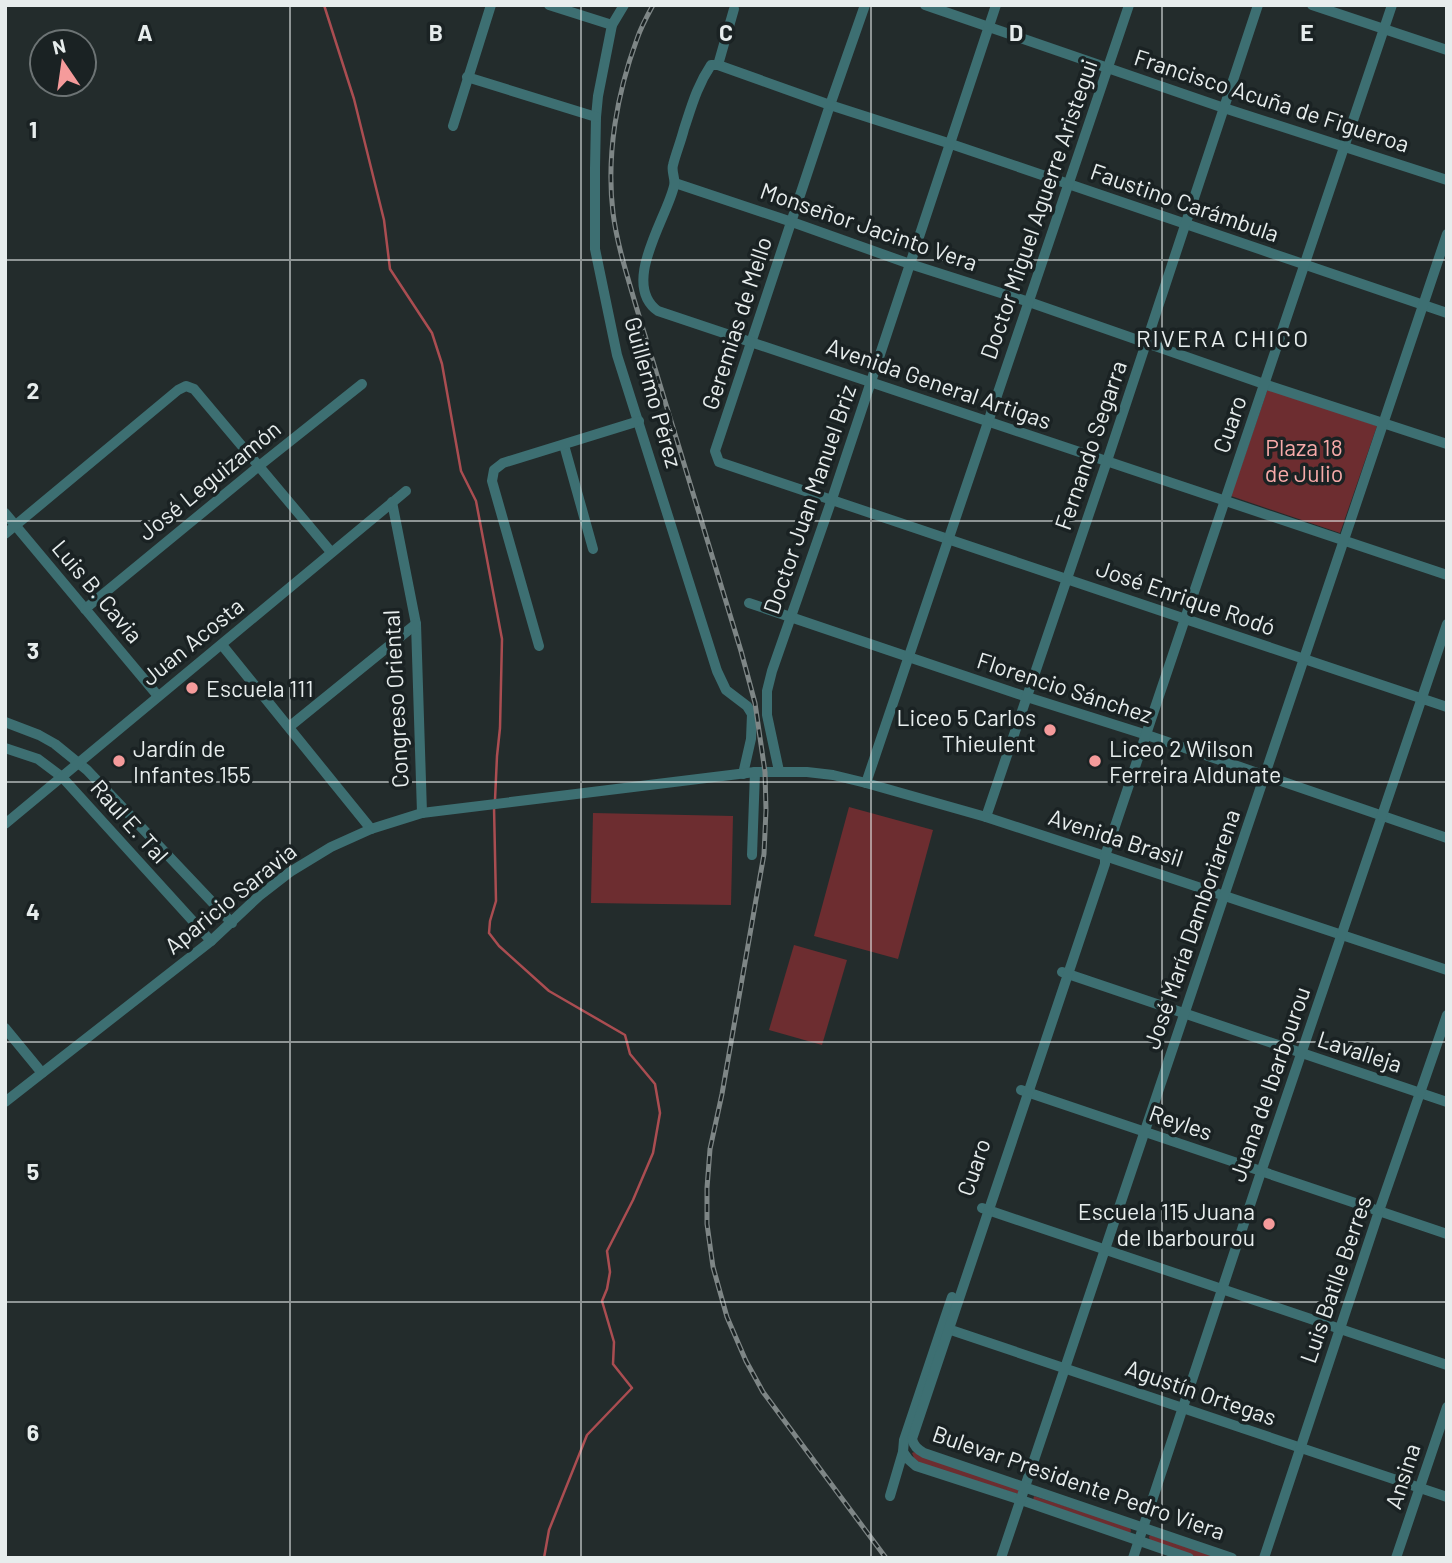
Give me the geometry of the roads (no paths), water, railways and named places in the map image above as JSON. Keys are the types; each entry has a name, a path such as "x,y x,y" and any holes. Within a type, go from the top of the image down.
{"street":[{"path":"453,126 491,5"},
{"path":"549,5 612,25"},
{"name":"Guillermo Pérez","path":"624,5 612,25 600,83 596,117 595,249 617,355 717,670 726,690 747,706 752,714 751,739 743,774"},
{"name":"Geremias de Mello","path":"716,456 715,451 751,342 865,5"},
{"name":"Francisco Acuña de Figueroa","path":"925,5 1224,108 1447,180"},
{"name":"Doctor Juan Manuel Briz","path":"779,771 767,716 767,691 772,671 996,5"},
{"name":"Doctor Miguel Aguerre Aristegui","path":"866,783 1129,5"},
{"name":"Fernando Segarra","path":"986,817 1258,5"},
{"path":"1312,5 1447,50"},
{"name":"Cuaro","path":"913,1444 912,1439 946,1328 1065,973 1099,862 1105,856 1147,736 1392,5"},
{"path":"675,183 672,168 700,81 715,65 734,9"},
{"name":"Faustino Carámbula","path":"715,65 1447,313"},
{"path":"467,77 596,117"},
{"name":"Monseñor Jacinto Vera","path":"675,183 1447,444"},
{"name":"Avenida General Artigas","path":"675,183 647,257 644,272 648,302 658,311 1447,575"},
{"name":"José María Damboriarena","path":"1001,1558 1447,234"},
{"name":"José Leguizamón","path":"85,610 362,384"},
{"path":"5,534 186,386 194,389 331,552"},
{"path":"539,646 492,481 494,470 503,463 639,421"},
{"path":"564,444 593,549"},
{"name":"José Enrique Rodó","path":"716,456 724,465 1447,707"},
{"name":"Juan Acosta","path":"5,824 405,491"},
{"name":"Congreso Oriental","path":"392,502 416,624 422,813"},
{"name":"Luis B. Cavia","path":"5,513 158,696"},
{"name":"Florencio Sánchez","path":"749,603 1447,838"},
{"path":"289,727 416,624"},
{"name":"Juana de Ibarbourou","path":"1133,1558 1447,624"},
{"path":"222,645 371,829"},
{"name":"Raul E. Tal","path":"5,722 55,744 79,764 232,923"},
{"name":"Raul E. Tal","path":"5,748 37,759 62,777 211,942"},
{"path":"751,855 760,772"},
{"name":"Aparicio Saravia","path":"5,1102 211,942 265,891 290,872 371,829 422,813 760,772"},
{"name":"Avenida Brasil","path":"760,772 834,775 986,817 1447,970"},
{"name":"Lavalleja","path":"1065,973 1447,1102"},
{"name":"Luis Batlle Berres","path":"1264,1558 1447,1015"},
{"path":"5,1028 42,1073"},
{"name":"Reyles","path":"1024,1091 1447,1234"},
{"path":"985,1209 1447,1365"},
{"name":"Cuaro","path":"890,1496 904,1440 946,1328"},
{"name":"Agustín Ortegas","path":"946,1328 1447,1497"},
{"name":"Ansina","path":"1396,1558 1447,1407"},
{"name":"Bulevar Presidente Pedro Viera","path":"913,1444 924,1453 1232,1558"},
{"name":"Bulevar Presidente Pedro Viera","path":"903,1452 916,1466 1189,1558"}],"waterway":[{"path":"324,5 354,99 384,220 390,269 432,333 442,364 461,471 476,501 502,639 495,800"},
{"path":"494,807 496,901 489,933 499,946 549,991 625,1035 630,1054 655,1084 660,1113 653,1153 607,1251 610,1272 602,1301 614,1342 613,1364 632,1388 587,1435 549,1530 544,1558"}],"railway":[{"path":"653,5 637,39 619,102 612,147 613,213 629,283 741,651 755,703 765,772 764,854 710,1149 707,1224 713,1267 727,1317 763,1392 886,1558"}],"place":[{"name":"Escuela 111","path":"192,688"},
{"name":"Liceo 5 Carlos Thieulent","path":"1050,730"},
{"name":"Jardín de Infantes 155","path":"119,761"},
{"name":"Liceo 2 Wilson Ferreira Aldunate","path":"1095,761"},
{"name":"Escuela 115 Juana de Ibarbourou","path":"1269,1224"}],"district":[{"name":"RIVERA CHICO","path":"1223,337"}],"park label":[{"name":"Plaza 18 de Julio","path":"1304,460"}]}
